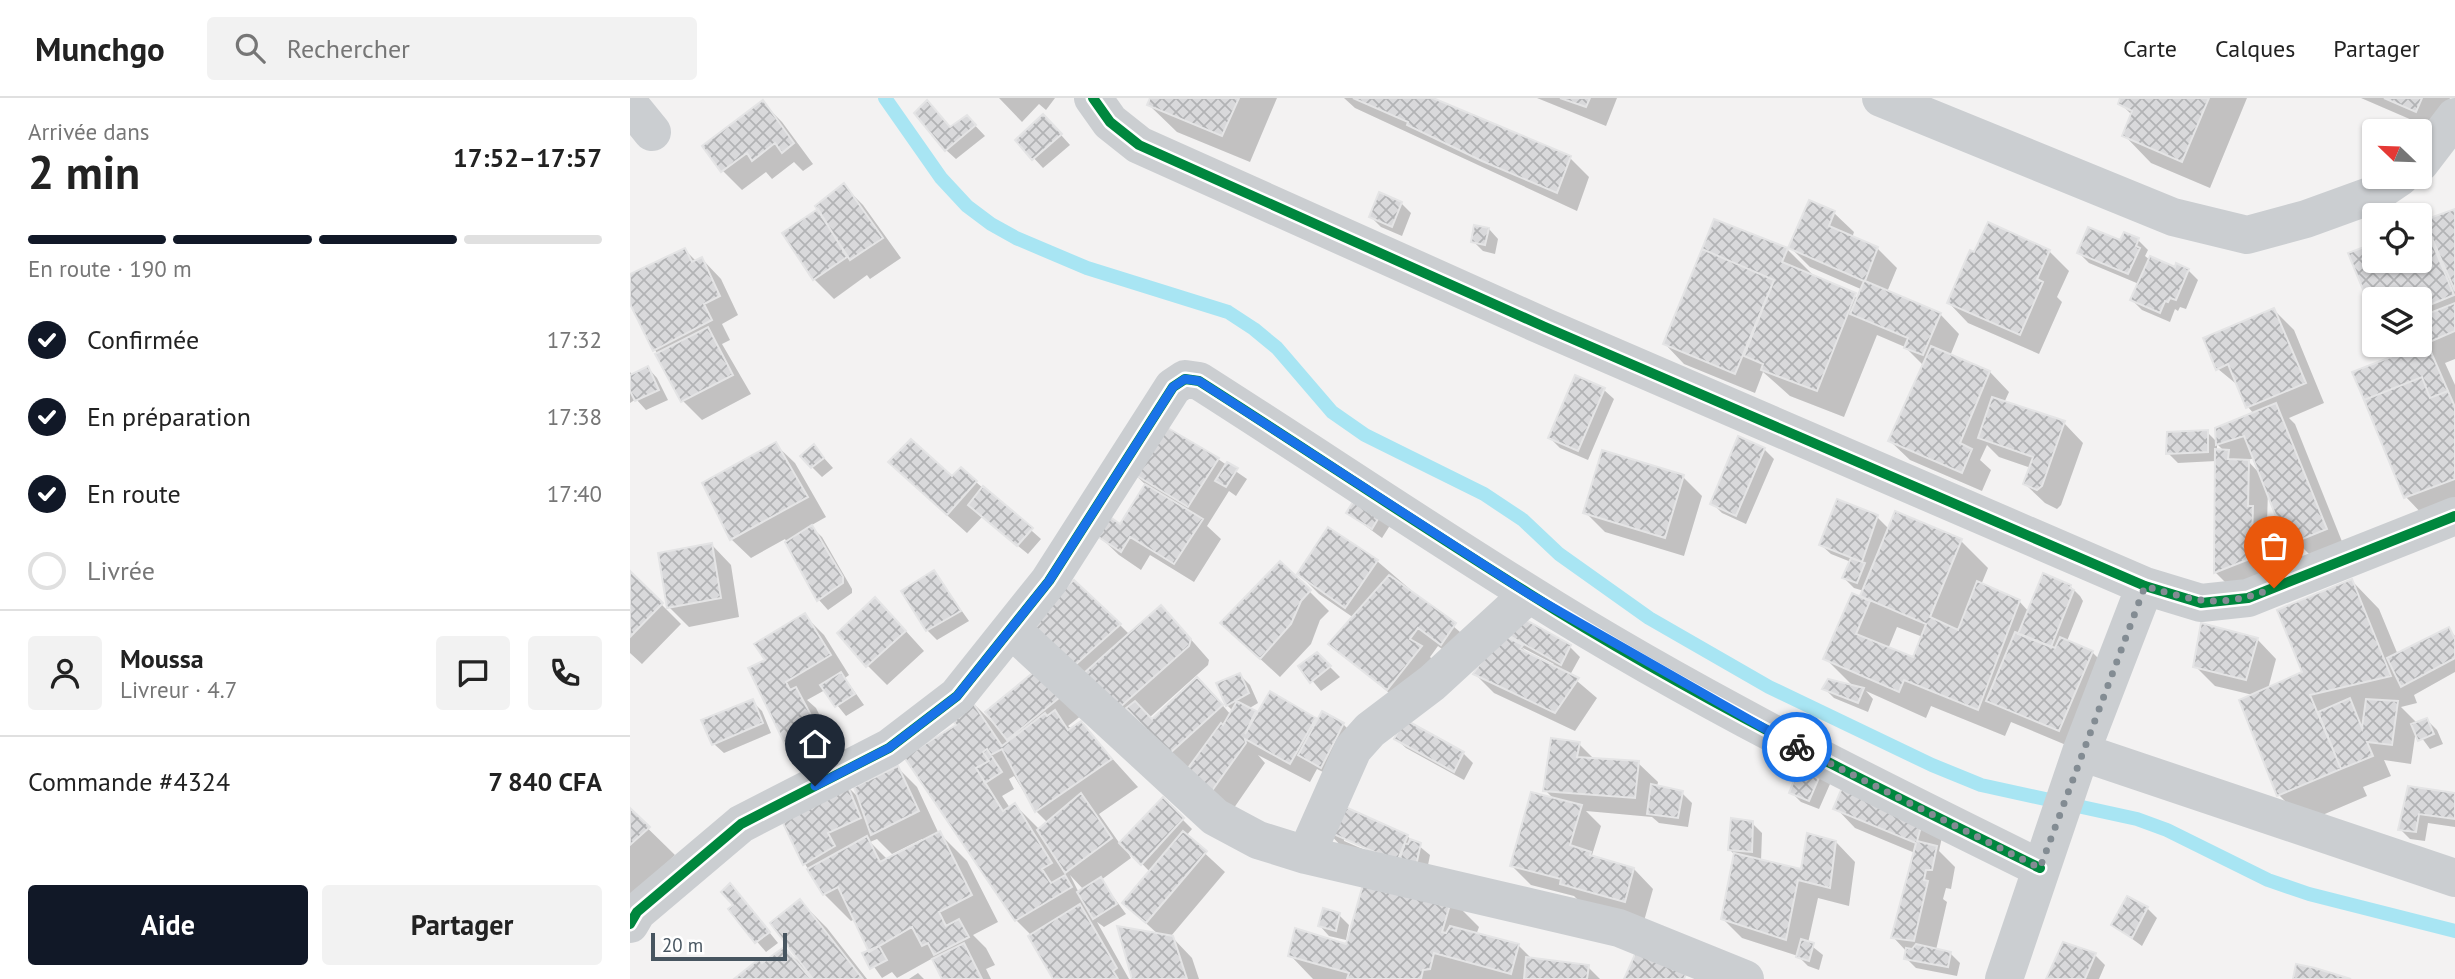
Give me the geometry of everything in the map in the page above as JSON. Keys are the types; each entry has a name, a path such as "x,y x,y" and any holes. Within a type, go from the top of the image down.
{"street":[{"path":"1093,98 1110,122 1139,145 1532,322 2145,586 2201,603 2248,598 2455,516"},
{"path":"1881,98 2173,216 2247,235 2306,219 2382,189"},
{"path":"2432,147 2455,117"},
{"path":"632,915 741,824 889,748 957,696 1049,581 1173,387 1185,379 1199,381 1529,594 1838,770 2040,868"},
{"path":"2004,979 2081,752 2145,586"},
{"path":"1307,855 1353,749 1370,730 1432,683 1529,594"},
{"path":"1010,629 1215,817 1258,841 1307,855 1619,928 1745,979"},
{"path":"2081,752 2455,878"}],"building":[{"path":"1150,98 1239,98 1222,136 1147,105"},
{"path":"1353,98 1433,98 1571,156 1557,193 1482,161 1407,125 1408,122"},
{"path":"1560,98 1590,98 1586,107"},
{"path":"2120,98 2209,98 2182,162 2122,136 2132,111 2118,104"},
{"path":"2384,98 2422,98 2416,112"},
{"path":"763,100 794,143 782,153 775,143 752,161 747,153 721,172 702,146"},
{"path":"927,100 950,127 967,115 976,125 945,151 914,113"},
{"path":"1043,114 1062,134 1032,160 1015,140"},
{"path":"844,183 883,238 850,260 815,206"},
{"path":"1379,192 1402,202 1392,227 1369,217"},
{"path":"1809,200 1835,211 1829,226 1878,247 1865,281 1941,313 1923,355 1904,348 1908,338 1850,314 1864,281 1788,248"},
{"path":"818,209 847,257 813,280 782,233"},
{"path":"2455,209 2455,291 2432,238 2432,217"},
{"path":"1714,219 1788,248 1782,262 1856,293 1817,391 1761,370 1763,364 1744,356 1774,280 1702,249"},
{"path":"1988,222 2050,250 2037,279 2043,282 2020,335 1947,303 1970,250 1974,252"},
{"path":"1474,225 1489,228 1485,245 1471,242"},
{"path":"2088,227 2120,240 2124,232 2139,238 2136,246 2140,248 2128,274 2077,253"},
{"path":"2432,242 2454,295 2432,304 2432,287 2362,287 2348,253 2362,248 2362,273 2432,273"},
{"path":"685,248 692,262 702,257 720,296 704,304 712,320 653,351 630,304 630,274"},
{"path":"1702,249 1774,280 1735,374 1663,344"},
{"path":"2150,256 2175,267 2176,263 2189,269 2176,300 2170,298 2168,302 2165,301 2160,313 2130,300"},
{"path":"2455,303 2455,331 2432,341 2432,312"},
{"path":"2274,308 2306,383 2246,408 2228,364 2216,370 2203,338"},
{"path":"708,327 733,375 681,402 655,354"},
{"path":"1931,346 1990,371 1960,443 1972,449 1962,473 1888,441"},
{"path":"2432,354 2448,391 2430,398 2422,377 2364,400 2352,372 2391,357 2432,357"},
{"path":"648,366 659,390 635,401 630,391 630,375"},
{"path":"1575,375 1605,388 1578,451 1548,438"},
{"path":"2422,377 2430,398 2448,391 2455,407 2455,479 2404,498 2364,400"},
{"path":"1992,397 2065,421 2042,486 2037,490 2023,484 2033,457 1978,438"},
{"path":"2276,403 2327,529 2295,542 2289,527 2281,529 2244,436 2216,445 2215,428"},
{"path":"1161,424 1219,458 1188,507 1129,471"},
{"path":"2208,430 2208,452 2166,454 2167,432"},
{"path":"1738,436 1765,448 1736,516 1710,504"},
{"path":"911,439 952,476 961,467 977,481 947,515 888,462"},
{"path":"776,442 808,497 730,540 702,483"},
{"path":"814,444 824,458 811,468 800,456"},
{"path":"2215,449 2229,450 2228,459 2249,460 2248,506 2253,506 2252,541 2248,542 2247,560 2214,573"},
{"path":"1602,450 1684,475 1665,538 1583,513"},
{"path":"1227,462 1238,468 1226,487 1215,481"},
{"path":"1145,484 1203,519 1174,564 1130,537 1121,552 1097,536 1110,517 1120,524"},
{"path":"983,486 1033,528 1017,546 968,505"},
{"path":"1359,492 1385,507 1372,529 1346,513"},
{"path":"1837,499 1878,515 1862,562 1819,545"},
{"path":"1895,511 1962,539 1930,617 1958,630 1977,581 2020,600 1978,710 1904,680 1899,692 1823,659 1852,593 1870,601 1856,634 1913,657 1926,624 1860,596"},
{"path":"812,525 843,577 843,583 817,601 785,542"},
{"path":"1328,527 1378,560 1345,608 1297,574"},
{"path":"712,543 721,598 667,608 658,553"},
{"path":"1851,558 1865,563 1857,583 1842,578"},
{"path":"1280,561 1311,590 1301,601 1291,624 1260,659 1220,623"},
{"path":"934,570 961,611 926,631 901,591"},
{"path":"630,571 663,603 630,637"},
{"path":"2043,573 2071,585 2070,588 2074,590 2051,647 2018,634"},
{"path":"1389,575 1456,623 1441,645 1418,628 1410,639 1422,646 1387,690 1328,644"},
{"path":"2352,579 2391,676 2310,695 2341,769 2277,796 2239,700 2302,672 2277,610"},
{"path":"1074,580 1121,624 1073,667 1025,623"},
{"path":"875,597 906,631 866,667 837,633"},
{"path":"1161,605 1191,639 1189,646 1109,717 1076,680"},
{"path":"805,613 831,655 786,682 790,690 796,687 821,734 815,737 819,743 791,757 748,668 765,660 754,644"},
{"path":"1519,616 1571,645 1561,665 1508,635"},
{"path":"2201,623 2258,638 2246,680 2193,667"},
{"path":"2449,627 2455,639 2455,658 2401,687 2387,658"},
{"path":"2015,632 2055,648 2060,637 2093,651 2059,731 1986,701"},
{"path":"1501,634 1523,645 1520,649 1579,678 1555,713 1473,674"},
{"path":"1317,652 1331,666 1310,683 1298,666"},
{"path":"1040,667 1064,694 1007,740 985,712"},
{"path":"841,672 855,694 835,707 820,685"},
{"path":"1240,673 1249,693 1226,706 1216,683"},
{"path":"1197,677 1223,705 1169,754 1126,708 1135,701 1152,719"},
{"path":"1828,679 1864,688 1858,703 1822,689"},
{"path":"1270,691 1316,718 1290,764 1245,739 1246,743 1206,799 1180,779 1221,723 1223,725 1237,701 1256,711 1245,734"},
{"path":"969,697 1002,746 1045,713 1047,716 1055,710 1068,730 1081,721 1112,759 1035,812 1002,749 991,755 987,749 983,752 989,761 976,768 1003,811 1015,803 1052,863 1042,869 1051,883 1065,875 1072,887 1015,921 904,757 956,725 947,712"},
{"path":"2350,698 2362,728 2366,699 2398,701 2392,745 2367,742 2373,756 2341,769 2318,712"},
{"path":"753,699 763,723 712,745 701,720"},
{"path":"1322,711 1344,723 1321,768 1298,755"},
{"path":"2427,718 2434,734 2418,741 2411,724"},
{"path":"1404,719 1464,752 1454,772 1394,739"},
{"path":"1551,738 1580,742 1577,757 1639,761 1635,798 1543,791"},
{"path":"987,749 1002,772 985,783 976,768 989,761 983,752"},
{"path":"1801,764 1821,773 1809,801 1789,793"},
{"path":"898,766 919,811 871,835 854,787"},
{"path":"1844,783 1924,816 1917,841 1937,846 1932,870 1926,870 1924,880 1928,881 1914,941 1891,938 1916,843 1833,809"},
{"path":"847,784 861,818 828,833 835,846 803,865 781,819"},
{"path":"1651,784 1683,791 1678,818 1647,814"},
{"path":"2408,786 2455,793 2455,819 2419,814 2416,832 2398,830"},
{"path":"1531,792 1582,805 1570,845 1591,852 1590,855 1634,868 1625,902 1560,884 1561,879 1510,866"},
{"path":"1081,793 1112,838 1065,873 1037,830"},
{"path":"1163,797 1184,818 1141,865 1119,843"},
{"path":"1332,801 1408,835 1397,862 1322,829"},
{"path":"630,808 650,827 630,845"},
{"path":"1731,818 1753,821 1752,852 1728,850"},
{"path":"940,831 972,895 939,912 946,926 959,919 969,937 934,955 928,943 922,946 912,927 869,952 838,887 823,895 807,869 867,836 880,862"},
{"path":"1183,831 1207,851 1146,923 1122,903"},
{"path":"1807,833 1836,841 1830,888 1798,880 1786,940 1721,919 1734,853 1801,869"},
{"path":"1410,839 1421,843 1416,866 1398,864 1405,843 1408,844"},
{"path":"1366,874 1452,898 1442,932 1446,933 1450,926 1519,944 1511,974 1434,953 1430,969 1423,970 1421,979 1347,979 1349,973 1288,956 1295,928 1346,944"},
{"path":"1101,877 1117,904 1093,919 1077,892"},
{"path":"730,883 770,932 755,943 728,909 733,905 721,892"},
{"path":"2127,896 2148,907 2132,938 2111,925"},
{"path":"800,899 863,979 813,979 770,923"},
{"path":"1080,904 1117,968 1113,971 1118,979 1053,979 1028,936"},
{"path":"1323,908 1340,913 1336,931 1318,926"},
{"path":"1117,926 1173,936 1187,979 1132,979"},
{"path":"1801,939 1814,943 1809,961 1796,957"},
{"path":"2063,942 2096,953 2085,979 2046,979"},
{"path":"964,943 982,979 942,979 932,959"},
{"path":"1916,944 1951,952 1948,967 1904,959 1906,948 1912,949"},
{"path":"879,946 887,960 870,969 862,953"},
{"path":"784,947 811,979 734,979 759,959 762,963"},
{"path":"1636,952 1687,972 1684,979 1624,979"},
{"path":"1526,957 1589,965 1587,979 1524,979"},
{"path":"2296,964 2315,968 2351,979 2293,979"}],"waterway":[{"path":"885,98 941,178 967,206 991,224 1016,238 1087,268 1228,312 1277,348 1332,412 1365,435 1484,494 1523,520 1559,554 1649,618 1769,687 1932,765 1981,785 2137,819 2167,830 2268,880 2309,894 2455,931"}],"cycle path":[{"path":"1093,98 1110,122 1139,145 1545,327 2145,586 2201,603 2248,598 2455,516"},
{"path":"630,924 637,912 741,824 889,748 957,696 1049,581 1173,387 1185,379 1199,381 1487,567 1652,667 1845,771 2040,868"}],"way so far":[{"path":"1797,747 1838,770 2040,868 2145,586 2201,603 2248,598 2274,588"}],"route":[{"path":"815,786 889,748 957,696 1049,581 1173,387 1185,379 1199,381 1529,594 1797,747"}]}
